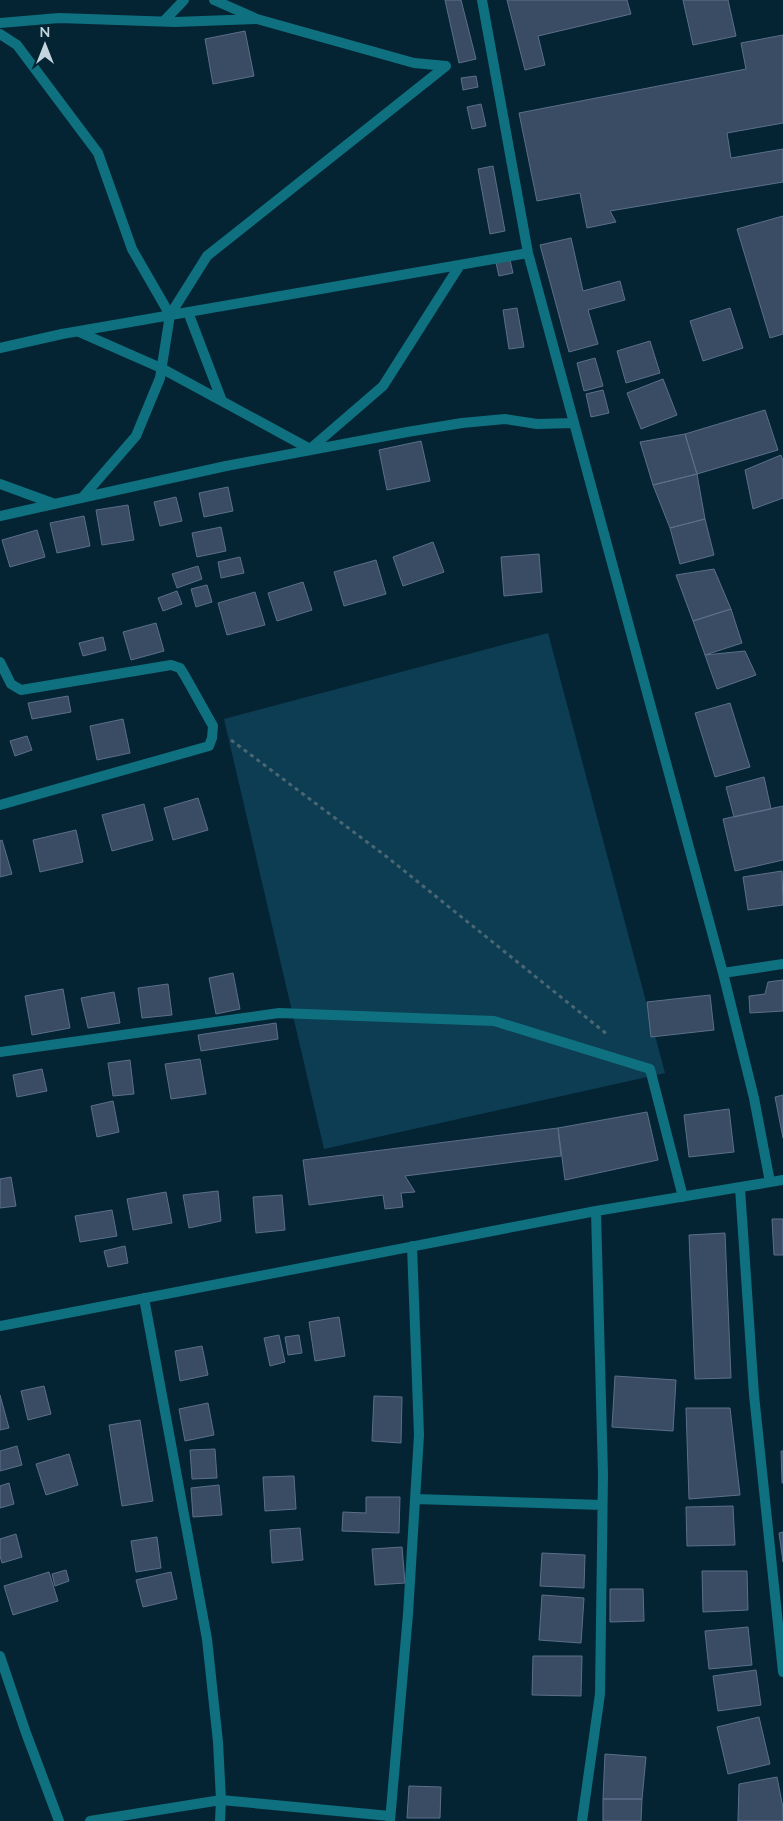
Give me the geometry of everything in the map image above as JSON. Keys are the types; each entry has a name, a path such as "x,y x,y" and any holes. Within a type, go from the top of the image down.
{"street":[{"path":"164,21 184,0"},
{"path":"82,498 136,436 160,378 170,315 207,256 446,66 414,63 257,19 214,0"},
{"path":"482,0 528,253 723,973 754,1098 770,1182"},
{"path":"0,22 59,18 164,21 257,19"},
{"path":"0,34 17,45 98,153 132,249 170,315"},
{"path":"0,348 170,315 528,253"},
{"path":"310,449 383,386 460,265"},
{"path":"188,312 222,401"},
{"path":"78,332 161,368 310,449"},
{"path":"0,516 310,449 471,422 505,419 537,424 574,423"},
{"path":"0,484 55,504"},
{"path":"0,662 11,684 20,690 171,665 180,668 213,726 209,746 0,805"},
{"path":"723,973 783,964"},
{"path":"0,1052 279,1014 494,1021 650,1069 683,1197"},
{"path":"0,1326 596,1211 783,1180"},
{"path":"740,1188 754,1395 783,1672"},
{"path":"582,1821 600,1694 602,1505 596,1211"},
{"path":"90,1821 221,1800 390,1818 408,1614 419,1434 412,1246"},
{"path":"144,1298 207,1640 218,1742 221,1800 220,1821"},
{"path":"415,1498 602,1505"},
{"path":"0,1656 59,1821"}],"path":[{"path":"213,726 387,857 611,1038"}],"shaded area":[{"path":"548,633 665,1073 324,1149 224,719"}],"building":[{"path":"445,0 461,0 476,59 459,63"},
{"path":"507,0 627,0 631,14 538,36 545,65 525,70"},
{"path":"683,0 728,0 736,36 693,45"},
{"path":"245,31 254,76 213,84 205,39"},
{"path":"783,35 783,123 727,133 731,158 783,149 783,182 610,211 616,222 587,228 580,193 537,201 519,113 746,69 741,43"},
{"path":"476,76 478,87 463,90 461,78"},
{"path":"481,104 486,126 472,129 467,107"},
{"path":"493,166 505,231 490,234 478,169"},
{"path":"783,216 783,334 770,338 737,229"},
{"path":"571,238 583,291 620,281 625,300 588,310 598,344 569,352 540,245"},
{"path":"510,260 513,273 499,276 496,263"},
{"path":"517,308 524,347 509,349 503,310"},
{"path":"730,308 743,348 703,361 690,321"},
{"path":"650,341 660,373 626,383 617,351"},
{"path":"595,358 603,386 584,391 577,363"},
{"path":"663,379 677,415 641,429 627,393"},
{"path":"603,390 609,413 591,417 586,394"},
{"path":"765,410 778,450 697,474 685,434"},
{"path":"685,434 697,474 653,485 640,442"},
{"path":"421,441 430,481 387,490 379,450"},
{"path":"781,455 783,461 783,498 753,509 745,470"},
{"path":"697,474 705,519 670,528 653,485"},
{"path":"228,487 233,511 204,517 199,493"},
{"path":"176,497 182,521 160,526 154,502"},
{"path":"128,505 134,540 102,545 96,510"},
{"path":"84,516 90,546 57,553 50,523"},
{"path":"705,519 714,555 680,564 670,528"},
{"path":"221,527 226,551 197,557 192,533"},
{"path":"37,530 45,557 10,567 2,540"},
{"path":"433,542 444,572 403,586 393,557"},
{"path":"539,554 542,592 504,596 501,557"},
{"path":"240,557 244,573 221,578 218,562"},
{"path":"376,560 386,594 344,606 334,572"},
{"path":"198,566 202,579 177,588 172,574"},
{"path":"714,569 731,609 693,621 676,575"},
{"path":"303,582 312,610 277,621 268,593"},
{"path":"207,585 212,602 196,607 191,589"},
{"path":"177,591 182,604 163,611 158,598"},
{"path":"255,592 265,625 227,635 218,603"},
{"path":"731,609 742,643 705,655 693,621"},
{"path":"156,623 164,651 131,660 123,632"},
{"path":"103,637 106,650 83,656 79,643"},
{"path":"745,651 756,675 717,689 705,655"},
{"path":"68,696 71,712 32,719 28,703"},
{"path":"730,703 750,767 715,777 695,713"},
{"path":"123,719 130,753 97,760 90,726"},
{"path":"27,736 32,750 15,756 10,741"},
{"path":"764,777 771,809 734,817 726,787"},
{"path":"198,798 208,830 173,840 164,808"},
{"path":"144,804 153,840 112,851 102,815"},
{"path":"783,806 783,860 735,871 723,819"},
{"path":"76,830 83,862 40,872 33,840"},
{"path":"2,840 12,874 0,877 0,841"},
{"path":"782,871 783,905 748,910 743,877"},
{"path":"233,973 240,1009 216,1014 209,978"},
{"path":"783,980 783,1011 750,1013 749,996 765,994 768,982"},
{"path":"168,984 172,1015 142,1018 138,988"},
{"path":"63,989 70,1028 32,1035 25,996"},
{"path":"114,992 120,1023 88,1028 81,998"},
{"path":"710,995 714,1030 651,1037 647,1002"},
{"path":"276,1023 278,1039 201,1051 198,1035"},
{"path":"200,1059 206,1094 171,1099 165,1064"},
{"path":"130,1060 134,1094 113,1096 108,1063"},
{"path":"42,1069 47,1091 17,1097 13,1075"},
{"path":"783,1095 783,1138 775,1097"},
{"path":"113,1101 119,1132 97,1137 91,1106"},
{"path":"729,1109 734,1152 689,1157 684,1115"},
{"path":"647,1112 658,1160 565,1180 558,1128"},
{"path":"558,1128 561,1156 405,1176 415,1192 401,1193 403,1207 385,1209 383,1195 309,1205 303,1160"},
{"path":"11,1177 16,1206 0,1208 0,1179"},
{"path":"218,1191 221,1221 189,1228 183,1195"},
{"path":"166,1192 172,1223 133,1230 127,1199"},
{"path":"282,1195 285,1230 256,1233 253,1197"},
{"path":"112,1210 117,1236 80,1242 75,1216"},
{"path":"772,1219 783,1219 783,1255 774,1255"},
{"path":"725,1233 731,1378 695,1379 689,1235"},
{"path":"125,1246 128,1263 108,1267 104,1251"},
{"path":"339,1317 345,1356 315,1361 309,1322"},
{"path":"279,1335 285,1362 270,1366 264,1338"},
{"path":"299,1335 302,1353 288,1355 285,1337"},
{"path":"202,1346 208,1375 180,1381 175,1351"},
{"path":"615,1376 676,1380 673,1431 612,1427"},
{"path":"44,1386 51,1414 28,1420 21,1391"},
{"path":"0,1395 9,1428 0,1430"},
{"path":"374,1396 402,1397 401,1443 372,1441"},
{"path":"208,1403 214,1435 185,1441 179,1409"},
{"path":"686,1408 730,1408 740,1495 689,1499"},
{"path":"140,1420 153,1501 122,1506 109,1425"},
{"path":"17,1446 22,1465 0,1471 0,1451"},
{"path":"215,1449 217,1478 192,1479 190,1450"},
{"path":"781,1451 783,1451 783,1483 782,1483"},
{"path":"69,1454 78,1485 46,1495 36,1464"},
{"path":"294,1476 296,1509 265,1511 263,1477"},
{"path":"9,1483 14,1504 0,1508 0,1486"},
{"path":"219,1485 222,1515 193,1517 191,1488"},
{"path":"366,1497 400,1497 399,1533 342,1531 343,1512 366,1513"},
{"path":"733,1506 735,1545 687,1546 686,1507"},
{"path":"300,1528 303,1560 272,1563 270,1530"},
{"path":"783,1532 783,1562 779,1533"},
{"path":"16,1534 22,1557 2,1563 0,1539"},
{"path":"157,1537 161,1568 136,1572 131,1541"},
{"path":"402,1547 405,1583 375,1585 372,1549"},
{"path":"542,1553 585,1555 584,1588 540,1586"},
{"path":"66,1570 69,1581 55,1586 52,1574"},
{"path":"702,1571 747,1571 748,1610 703,1612"},
{"path":"49,1572 58,1601 13,1615 4,1586"},
{"path":"171,1572 177,1599 143,1607 136,1580"},
{"path":"610,1589 643,1589 644,1621 610,1622"},
{"path":"542,1595 584,1598 581,1643 539,1640"},
{"path":"748,1627 752,1665 709,1669 705,1631"},
{"path":"533,1656 582,1656 581,1696 532,1695"},
{"path":"756,1670 761,1705 718,1711 713,1676"},
{"path":"759,1717 770,1764 728,1774 717,1727"},
{"path":"605,1754 646,1757 642,1799 603,1799"},
{"path":"777,1777 783,1808 783,1821 738,1821 739,1784"},
{"path":"409,1786 441,1787 440,1818 407,1818"},
{"path":"603,1799 642,1799 641,1821 603,1821"}]}
